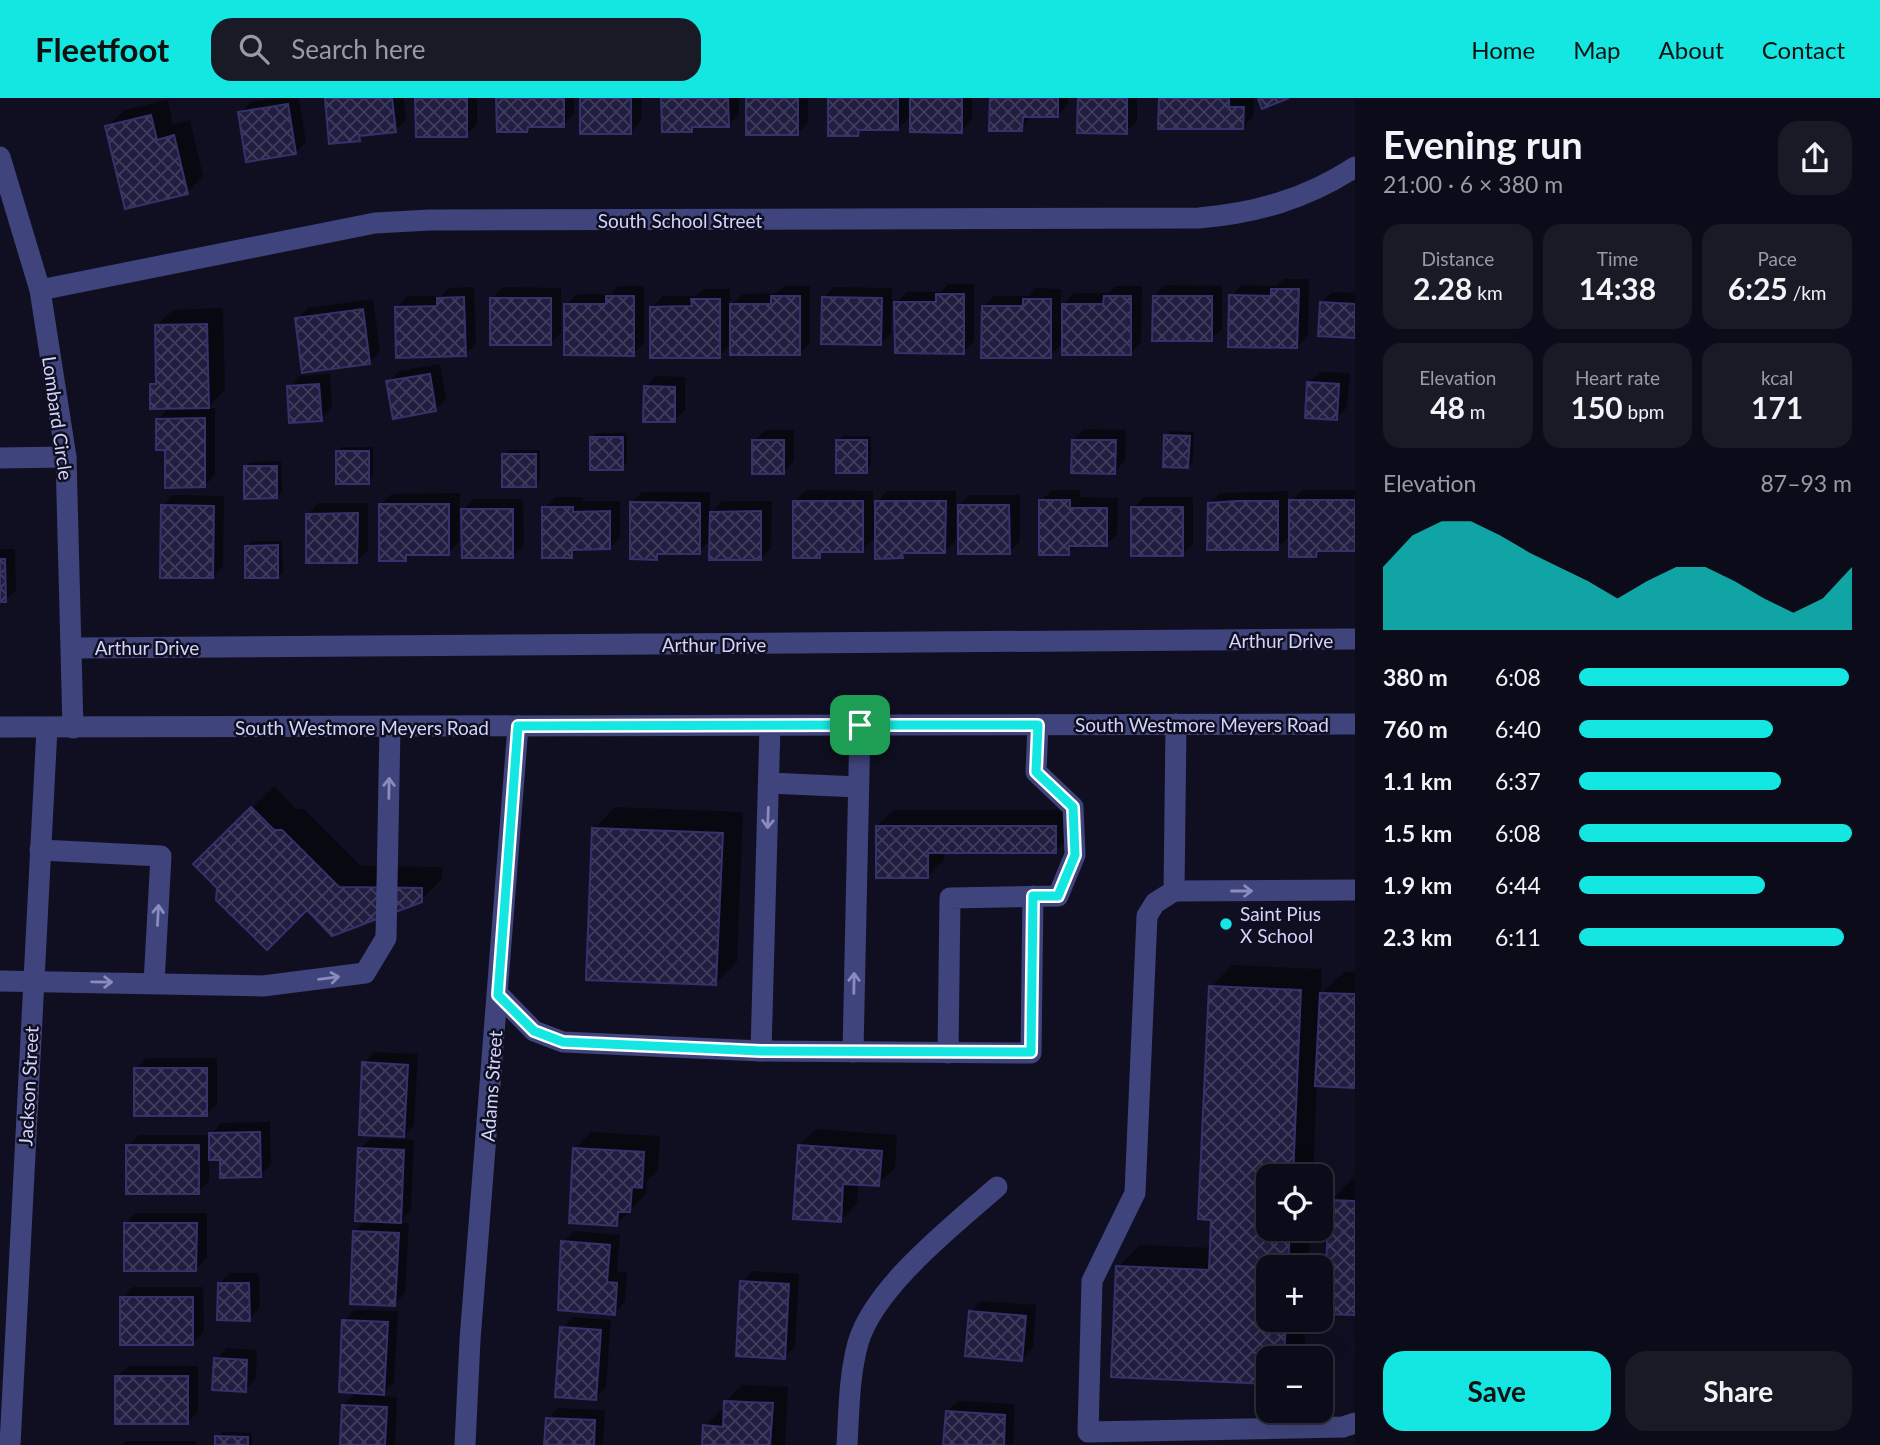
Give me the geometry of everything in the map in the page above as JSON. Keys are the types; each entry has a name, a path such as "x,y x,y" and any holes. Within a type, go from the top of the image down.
{"street":[{"name":"Lombard Circle","path":"0,157 40,290 66,457 73,728"},
{"name":"South School Street","path":"40,290 375,223 430,220 1199,218 1245,214 1273,207 1321,186 1355,167"},
{"path":"0,458 66,457"},
{"name":"Arthur Drive","path":"72,648 1355,639"},
{"path":"1174,891 1176,724"},
{"name":"South Westmore Meyers Road","path":"0,727 1355,724"},
{"path":"853,1052 860,725"},
{"path":"948,1053 950,898 1058,896 1075,855 1073,807 1036,772 1038,725"},
{"name":"Adams Street","path":"465,1445 470,1339 518,726"},
{"path":"761,1051 770,726"},
{"path":"0,981 263,986 365,973 386,937 390,727"},
{"name":"Jackson Street","path":"10,1445 47,728"},
{"path":"769,783 858,787"},
{"path":"40,850 161,856 154,983"},
{"path":"1355,890 1174,891 1155,903 1147,916 1135,1193 1093,1281 1088,1432 1343,1427 1355,1423"},
{"path":"498,995 534,1031 563,1042 761,1051 1031,1052 1033,896"},
{"path":"847,1445 850,1399 859,1342 871,1315 921,1254 997,1187"}],"building":[{"path":"325,98 392,98 396,132 359,136 360,141 329,144"},
{"path":"415,98 467,98 467,137 416,137"},
{"path":"496,98 564,98 564,127 528,127 527,132 497,132"},
{"path":"580,98 631,98 631,134 580,134"},
{"path":"661,98 728,98 729,127 692,127 692,132 662,132"},
{"path":"746,98 798,98 798,135 746,135"},
{"path":"828,98 898,98 898,130 859,130 858,136 828,136"},
{"path":"910,98 962,98 962,133 910,132"},
{"path":"990,98 1058,98 1058,117 1023,117 1022,131 989,131"},
{"path":"1078,98 1127,98 1127,134 1077,133"},
{"path":"1159,98 1229,98 1229,107 1244,107 1243,129 1158,129"},
{"path":"1258,98 1289,98 1262,109"},
{"path":"288,104 296,154 246,162 238,112"},
{"path":"151,115 157,140 174,135 188,194 125,209 105,126"},
{"path":"1271,289 1299,289 1297,348 1228,347 1229,295 1271,296"},
{"path":"936,294 964,294 964,354 895,353 894,302 936,302"},
{"path":"606,296 634,296 634,356 564,355 564,304 606,304"},
{"path":"771,296 800,296 800,355 730,355 730,304 771,304"},
{"path":"1104,296 1131,296 1131,355 1062,355 1062,304 1103,304"},
{"path":"1153,296 1212,296 1212,341 1152,341"},
{"path":"464,297 466,356 396,358 395,307 437,306 437,298"},
{"path":"822,297 882,298 881,345 821,344"},
{"path":"490,298 551,298 551,345 490,345"},
{"path":"691,299 720,299 720,358 650,358 650,307 692,306"},
{"path":"1023,299 1051,299 1051,358 981,358 982,306 1023,306"},
{"path":"1320,302 1355,304 1355,338 1318,336"},
{"path":"363,309 370,364 302,373 295,318"},
{"path":"207,324 209,408 150,409 150,384 156,384 155,325"},
{"path":"430,374 436,411 393,419 386,381"},
{"path":"1307,382 1339,384 1337,420 1305,418"},
{"path":"319,384 322,421 289,423 287,386"},
{"path":"644,386 675,387 675,422 643,422"},
{"path":"205,418 205,487 165,488 165,450 156,450 156,419"},
{"path":"1164,435 1190,436 1188,468 1163,467"},
{"path":"590,437 623,437 623,470 590,470"},
{"path":"752,440 784,440 784,474 752,474"},
{"path":"836,440 867,440 867,473 836,473"},
{"path":"1072,440 1116,440 1115,474 1071,473"},
{"path":"336,451 369,451 369,484 336,484"},
{"path":"502,454 536,454 536,487 502,487"},
{"path":"244,466 277,466 277,498 244,499"},
{"path":"1039,500 1070,500 1070,508 1107,508 1107,546 1069,546 1069,555 1039,555"},
{"path":"1289,500 1355,500 1355,551 1317,551 1316,557 1289,557"},
{"path":"793,501 863,501 863,552 820,552 820,558 793,558"},
{"path":"875,501 946,501 945,553 902,553 903,558 875,559"},
{"path":"1278,501 1278,550 1207,550 1208,503"},
{"path":"630,502 700,503 700,554 657,554 657,560 630,559"},
{"path":"379,504 449,504 449,555 406,555 406,561 379,561"},
{"path":"161,505 214,506 213,578 160,578"},
{"path":"958,505 1009,505 1010,554 958,554"},
{"path":"542,507 573,507 573,512 610,511 610,549 572,550 572,558 542,558"},
{"path":"1131,507 1183,507 1183,556 1131,556"},
{"path":"461,509 513,509 513,558 462,558"},
{"path":"761,511 761,560 709,560 710,512"},
{"path":"358,513 357,563 306,563 306,514"},
{"path":"278,545 278,578 245,578 245,546"},
{"path":"0,559 5,559 6,602 0,602"},
{"path":"251,807 274,830 282,830 339,887 422,888 422,902 332,936 307,910 267,950 216,900 217,888 193,864"},
{"path":"876,826 1056,826 1056,853 928,853 928,878 876,878"},
{"path":"592,828 723,833 716,985 586,980"},
{"path":"1209,986 1301,990 1294,1164 1256,1164 1256,1241 1289,1241 1289,1255 1256,1255 1256,1332 1285,1332 1285,1346 1256,1346 1256,1383 1111,1377 1116,1266 1209,1270 1211,1220 1198,1219"},
{"path":"1320,993 1355,994 1355,1088 1315,1086"},
{"path":"362,1062 408,1065 404,1137 359,1135"},
{"path":"134,1068 207,1068 207,1116 134,1116"},
{"path":"260,1132 261,1177 220,1178 220,1160 209,1160 209,1133"},
{"path":"126,1145 199,1145 199,1194 126,1194"},
{"path":"798,1145 882,1151 879,1186 843,1184 841,1222 793,1219"},
{"path":"358,1148 404,1150 401,1223 355,1221"},
{"path":"573,1148 644,1152 642,1188 632,1187 630,1212 618,1212 617,1226 569,1223"},
{"path":"1333,1200 1355,1201 1355,1315 1333,1314 1333,1255 1327,1255 1327,1241 1333,1241"},
{"path":"124,1223 197,1223 196,1271 124,1271"},
{"path":"353,1231 399,1233 395,1306 350,1304"},
{"path":"561,1241 610,1245 607,1282 617,1283 615,1315 558,1310"},
{"path":"740,1281 789,1284 785,1359 736,1356"},
{"path":"218,1283 249,1283 250,1321 217,1320"},
{"path":"120,1297 193,1297 193,1345 120,1345"},
{"path":"969,1311 1026,1316 1022,1361 965,1356"},
{"path":"342,1320 388,1322 384,1395 339,1392"},
{"path":"560,1327 601,1330 596,1400 555,1397"},
{"path":"214,1358 247,1360 246,1392 212,1390"},
{"path":"115,1376 188,1376 188,1424 115,1424"},
{"path":"724,1401 773,1403 770,1445 702,1445 703,1425 723,1427"},
{"path":"342,1405 387,1407 385,1445 340,1445"},
{"path":"946,1411 1005,1415 1004,1445 943,1445"},
{"path":"546,1418 595,1420 594,1445 544,1445"},
{"path":"215,1436 248,1437 248,1445 215,1445"}],"place":[{"name":"Saint Pius X School","path":"1226,924"}],"route":[{"path":"860,725 1038,725 1036,772 1073,807 1075,855 1058,896 1033,896 1031,1052 761,1051 563,1042 534,1031 498,995 518,726 860,725"}]}
